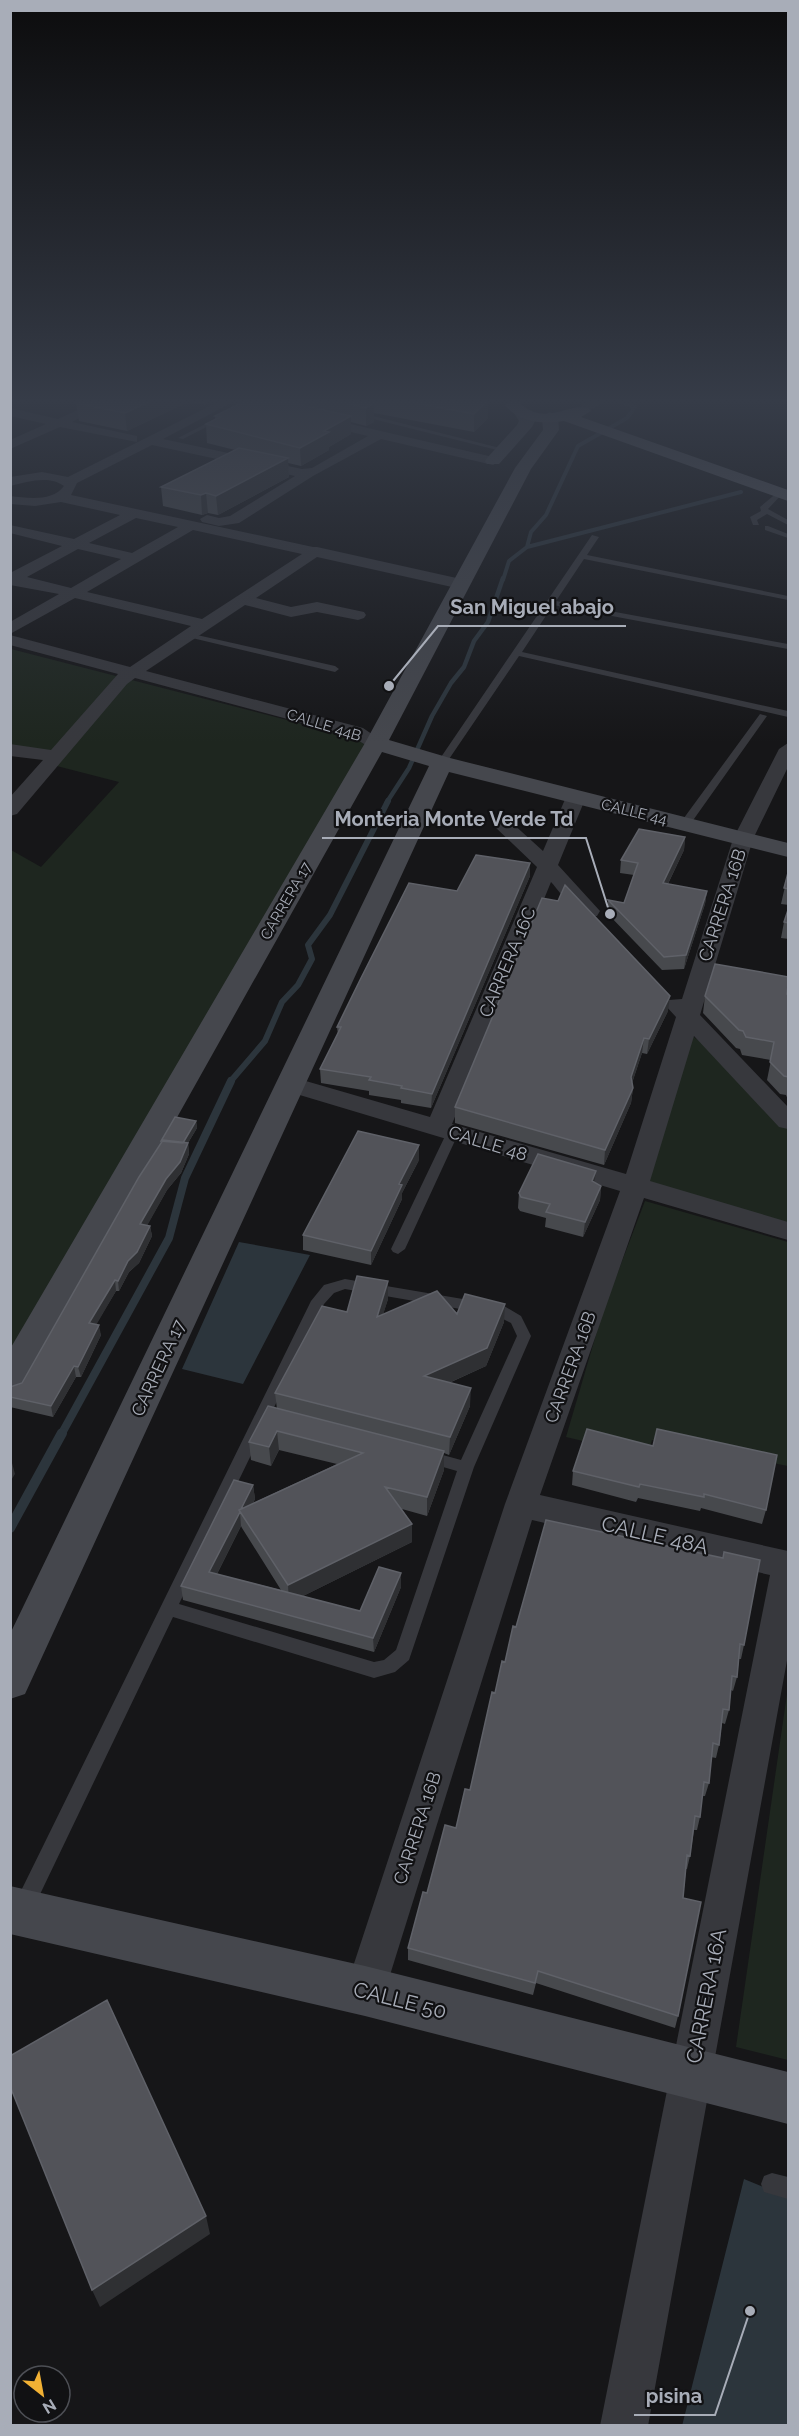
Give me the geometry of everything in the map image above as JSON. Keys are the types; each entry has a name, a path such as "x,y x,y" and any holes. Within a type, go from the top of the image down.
{"street":[{"path":"11,579 129,516"},
{"path":"147,516 317,550 461,584"},
{"path":"189,516 219,522 234,520 241,516"},
{"name":"CARRERA 17","path":"10,1382 388,746 461,584 498,516"},
{"path":"10,629 192,525"},
{"path":"10,529 134,558"},
{"path":"10,810 127,676 317,550"},
{"path":"11,579 206,625"},
{"path":"243,600 291,612 317,607 358,615"},
{"name":"CALLE 44B","path":"10,640 127,676 321,728 347,741 388,746"},
{"name":"CALLE 44B","path":"10,651 127,676"},
{"name":"CALLE 44","path":"388,746 438,762 789,850"},
{"path":"10,750 56,756"},
{"name":"CARRERA 17","path":"10,1680 292,1085 438,762"},
{"name":"CARRERA 16B","path":"365,1991 521,1504 635,1186 686,1016 743,839 784,764"},
{"name":"CARRERA 16C","path":"446,1130 547,865 576,797"},
{"path":"504,826 547,865 600,923"},
{"path":"537,892 577,898"},
{"path":"663,990 789,1121"},
{"name":"CALLE 48","path":"292,1085 789,1231"},
{"name":"CALLE 48A","path":"521,1504 789,1566"},
{"name":"CARRERA 16A","path":"624,2426 789,1566"},
{"name":"CALLE 50","path":"16,1911 365,1991 789,2098"}],"lane":[{"path":"756,523 753,519 759,516"},
{"path":"773,516 789,523"},
{"path":"768,528 789,539"},
{"path":"438,762 517,653 595,537"},
{"path":"582,556 789,598"},
{"path":"551,602 789,647"},
{"path":"191,634 335,669"},
{"path":"517,653 789,714"},
{"path":"685,824 763,716"},
{"path":"398,1250 446,1130"},
{"path":"16,1911 167,1608 267,1416 318,1301 329,1289 345,1284 499,1310 516,1320 524,1336 466,1467 403,1655 388,1667 374,1670 167,1608"},
{"path":"409,1453 466,1467"}],"shaded area":[{"path":"11,649 376,743 11,1354 11,850 41,867 119,782 49,764 28,752 11,750"},
{"path":"686,1032 710,1049 760,1093 784,1121 788,1131 790,1151 788,1224 643,1180"},
{"path":"645,1201 788,1242 788,1466 652,1440 647,1456 566,1437 603,1311"},
{"path":"239,1242 310,1255 243,1384 182,1369"},
{"path":"788,1687 788,2060 736,2047"},
{"path":"744,2179 788,2197 788,2425 682,2426"}],"building":[{"path":"639,829 685,837 663,883 707,891 686,955 664,957 608,900 624,903 638,863 621,860"},
{"path":"476,855 530,863 432,1094 369,1080 371,1077 320,1069 341,1027 337,1027 409,883 457,891"},
{"path":"789,869 789,889 784,888"},
{"path":"565,885 670,996 649,1039 644,1038 631,1077 633,1088 605,1150 455,1107 542,898 558,901"},
{"path":"789,907 789,923 784,922"},
{"path":"715,964 789,977 787,994 789,994 789,1077 784,1076 770,1062 774,1042 746,1037 743,1031 739,1030 705,996"},
{"path":"175,1117 196,1121 183,1143 161,1141"},
{"path":"358,1131 419,1145 399,1184 402,1185 371,1251 303,1235"},
{"path":"163,1140 188,1143 180,1162 166,1179 140,1224 150,1226 137,1252 128,1261 118,1281 115,1280 89,1323 99,1325 78,1367 74,1366 51,1406 10,1397 10,1387 22,1383 139,1177"},
{"path":"538,1154 596,1171 592,1181 601,1186 585,1222 546,1212 550,1204 521,1197 519,1193"},
{"path":"357,1276 388,1281 377,1317 437,1291 457,1314 465,1294 505,1304 487,1348 424,1376 471,1388 450,1437 275,1393 322,1306 347,1312"},
{"path":"268,1406 444,1451 427,1497 385,1487 412,1524 288,1585 239,1510 363,1453 277,1431 269,1447 249,1442"},
{"path":"587,1429 653,1446 657,1429 777,1455 766,1510 704,1494 704,1497 640,1484 639,1487 573,1471"},
{"path":"234,1480 253,1485 209,1572 360,1611 379,1567 401,1573 373,1638 181,1586"},
{"path":"546,1520 723,1558 724,1552 760,1560 744,1645 740,1644 737,1677 732,1676 729,1710 723,1709 719,1745 713,1743 709,1783 704,1782 700,1817 695,1816 690,1856 687,1855 683,1898 701,1902 678,2016 538,1971 535,1983 408,1948 423,1892 427,1893 445,1825 456,1828 465,1789 470,1790 492,1692 495,1693 502,1661 505,1662 513,1626 516,1627"},
{"path":"107,2000 206,2216 92,2290 10,2086 10,2056"}],"waterway":[{"path":"527,547 531,532 545,516"},
{"path":"527,547 649,516"},
{"path":"503,580 509,561 527,547"},
{"path":"387,802 409,768 432,716 451,683 464,667 474,641 488,622 503,578"},
{"path":"230,1082 265,1041 282,1002 298,985 312,959 308,945 330,915 388,801"},
{"path":"61,1435 169,1238 185,1178 231,1081"},
{"path":"10,1528 62,1433"}],"place":[{"name":"San Miguel abajo","path":"389,686"},
{"name":"Monteria Monte Verde Td","path":"610,914"},
{"name":"pisina","path":"750,2311"}]}
